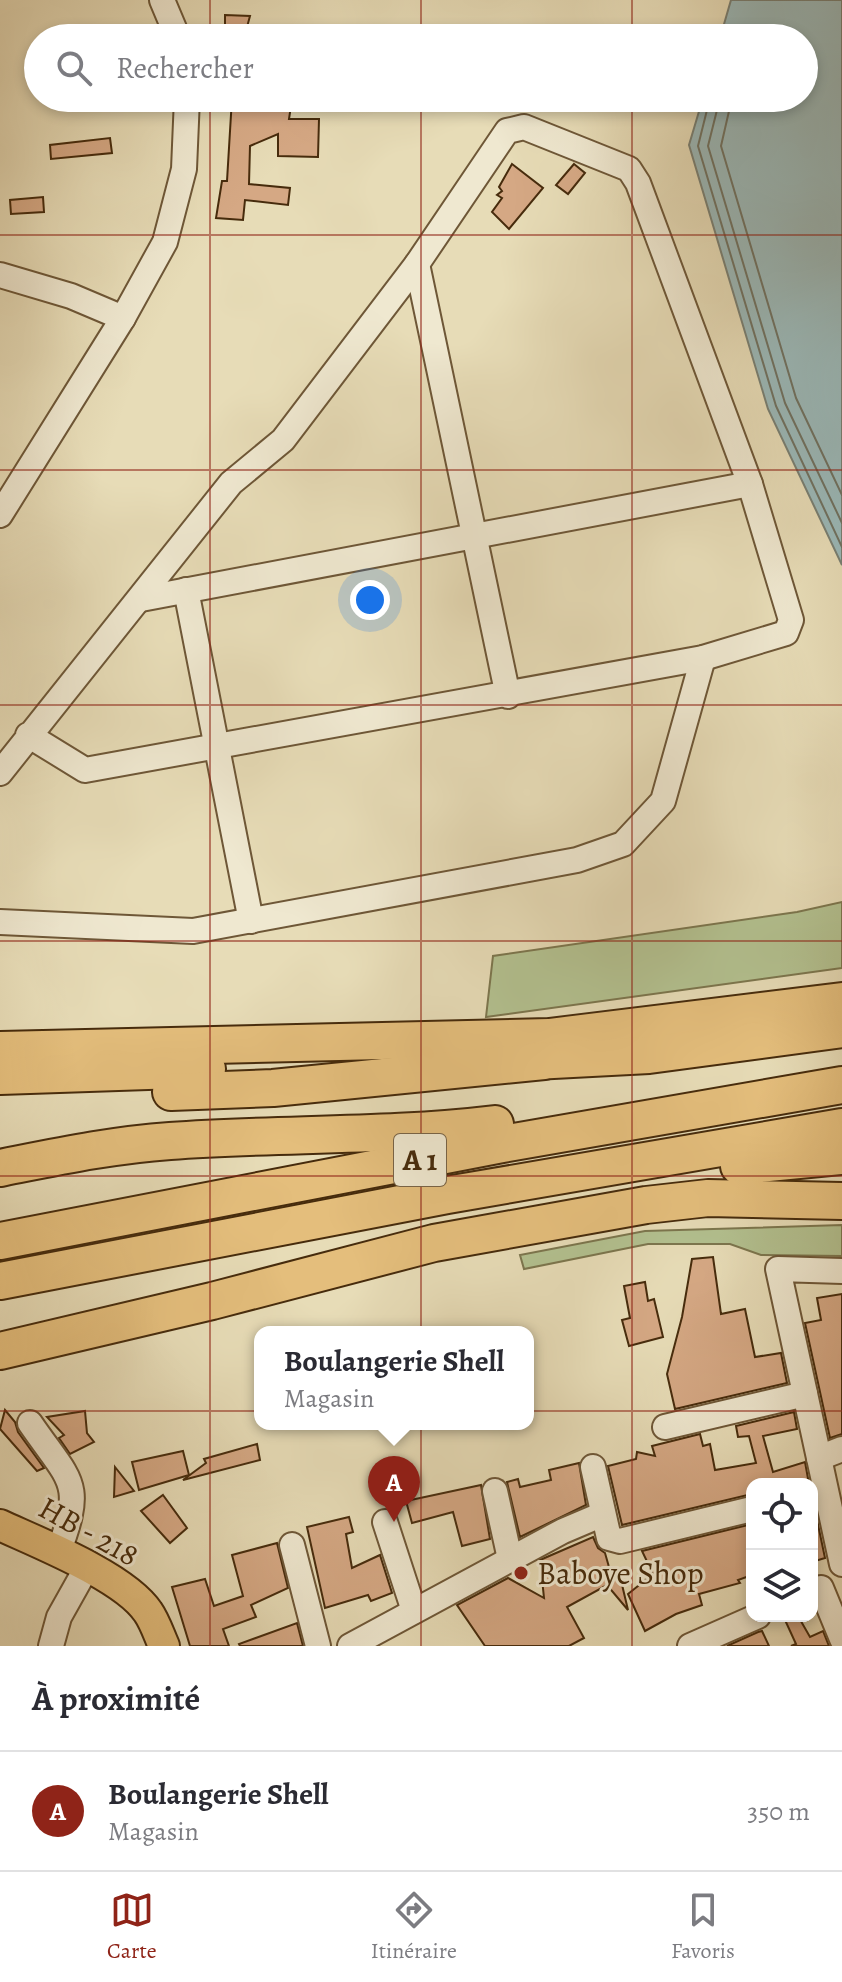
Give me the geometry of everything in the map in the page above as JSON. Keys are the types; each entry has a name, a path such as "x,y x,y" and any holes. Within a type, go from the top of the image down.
{"highway":[{"path":"4,1063 273,1088 547,1049 842,1001"},
{"path":"4,1063 134,1025 649,1055 842,1029"},
{"path":"0,1168 104,1148 156,1142 473,1127 842,1085"},
{"name":"A 1","path":"0,1241 502,1144 842,1085"},
{"name":"A 1","path":"0,1281 447,1195 842,1127"},
{"path":"447,1195 842,1156"},
{"path":"3,1350 434,1243 646,1205 708,1198 842,1201"}],"main road":[{"name":"HB - 218","path":"1,1526 87,1567 136,1598 149,1613 164,1646"}],"street":[{"path":"162,0 172,24"},
{"path":"2,507 123,318 165,242 177,206 184,169 186,112"},
{"path":"0,773 28,735 141,599 231,483 283,440 417,264 507,131 524,127 629,169 638,183 750,484 791,620 786,633 703,658 508,696 85,770 28,735"},
{"path":"417,264 508,696"},
{"path":"0,275 57,292 123,318"},
{"path":"141,599 750,484"},
{"path":"186,590 251,921"},
{"path":"0,922 193,931 577,860 623,844 663,801 703,658"},
{"path":"842,1271 778,1269 805,1394 831,1454 819,1492 842,1564"},
{"path":"665,1427 805,1394"},
{"path":"30,1423 70,1482 75,1495 72,1514 58,1553"},
{"path":"593,1467 609,1538 620,1541 746,1510"},
{"path":"495,1491 510,1559"},
{"path":"350,1646 510,1559 603,1514"},
{"path":"385,1522 414,1611"},
{"path":"292,1545 318,1646"},
{"path":"51,1646 59,1617 87,1567"},
{"path":"825,1586 842,1639"},
{"path":"690,1646 746,1621"}],"green space":[{"path":"842,902 842,968 486,1017 493,956 797,912"},
{"path":"842,1225 842,1256 761,1255 730,1244 648,1244 524,1269 520,1255 645,1231"}],"water":[{"path":"731,0 842,0 842,565 768,409 689,145 699,112 818,112 818,24 724,24"}],"building":[{"path":"225,15 250,16 248,24 225,24"},
{"path":"231,112 290,112 289,119 319,119 318,157 278,156 278,134 250,146 249,184 290,188 288,205 245,200 243,220 216,218 222,181 227,181"},
{"path":"110,138 112,153 51,159 50,145"},
{"path":"512,164 543,188 509,229 492,212 502,198 497,195 502,191 499,187"},
{"path":"574,164 585,173 568,194 556,185"},
{"path":"43,197 44,212 11,214 10,200"},
{"path":"713,1257 721,1314 745,1309 755,1357 781,1353 787,1383 675,1409 667,1374 682,1317 692,1259"},
{"path":"645,1282 648,1301 654,1299 663,1337 629,1346 622,1320 630,1318 624,1286"},
{"path":"842,1294 842,1434 830,1438 805,1323 821,1320 817,1298"},
{"path":"5,1410 44,1468 37,1471 0,1429"},
{"path":"85,1411 87,1433 94,1442 70,1454 59,1438 64,1435 47,1417"},
{"path":"794,1412 797,1429 763,1436 773,1472 805,1462 808,1478 746,1478 746,1495 622,1525 608,1466 636,1459 637,1452 655,1456 652,1446 700,1434 703,1446 710,1444 715,1470 756,1463 749,1436 738,1437 736,1426"},
{"path":"257,1444 260,1460 183,1480 206,1463 204,1459"},
{"path":"183,1451 189,1475 139,1490 132,1462"},
{"path":"579,1463 586,1505 520,1537 507,1482 518,1479 520,1487 551,1480 549,1470"},
{"path":"115,1467 134,1491 114,1497"},
{"path":"481,1485 490,1539 462,1546 453,1512 412,1523 406,1501"},
{"path":"163,1495 187,1528 170,1543 141,1511"},
{"path":"349,1517 353,1532 346,1534 352,1568 380,1555 392,1593 371,1601 368,1595 325,1608 307,1527"},
{"path":"746,1525 746,1577 738,1580 740,1583 699,1594 702,1605 676,1614 645,1631 628,1594 653,1574 642,1551"},
{"path":"818,1525 825,1558 818,1560"},
{"path":"593,1537 598,1548 605,1553 611,1574 619,1572 628,1610 607,1585 567,1607 584,1638 569,1646 485,1646 457,1605 508,1578 544,1598 540,1560"},
{"path":"277,1543 288,1588 251,1605 256,1617 223,1629 229,1646 190,1646 172,1587 205,1579 214,1606 243,1596 232,1555"},
{"path":"786,1622 801,1622 810,1637 823,1631 829,1646 791,1646 796,1644"},
{"path":"297,1623 303,1646 239,1644"},
{"path":"762,1631 769,1646 727,1646 758,1632"}],"place":[{"name":"Boulangerie Shell","path":"394,1522"},
{"name":"Baboye Shop","path":"521,1573"}]}
